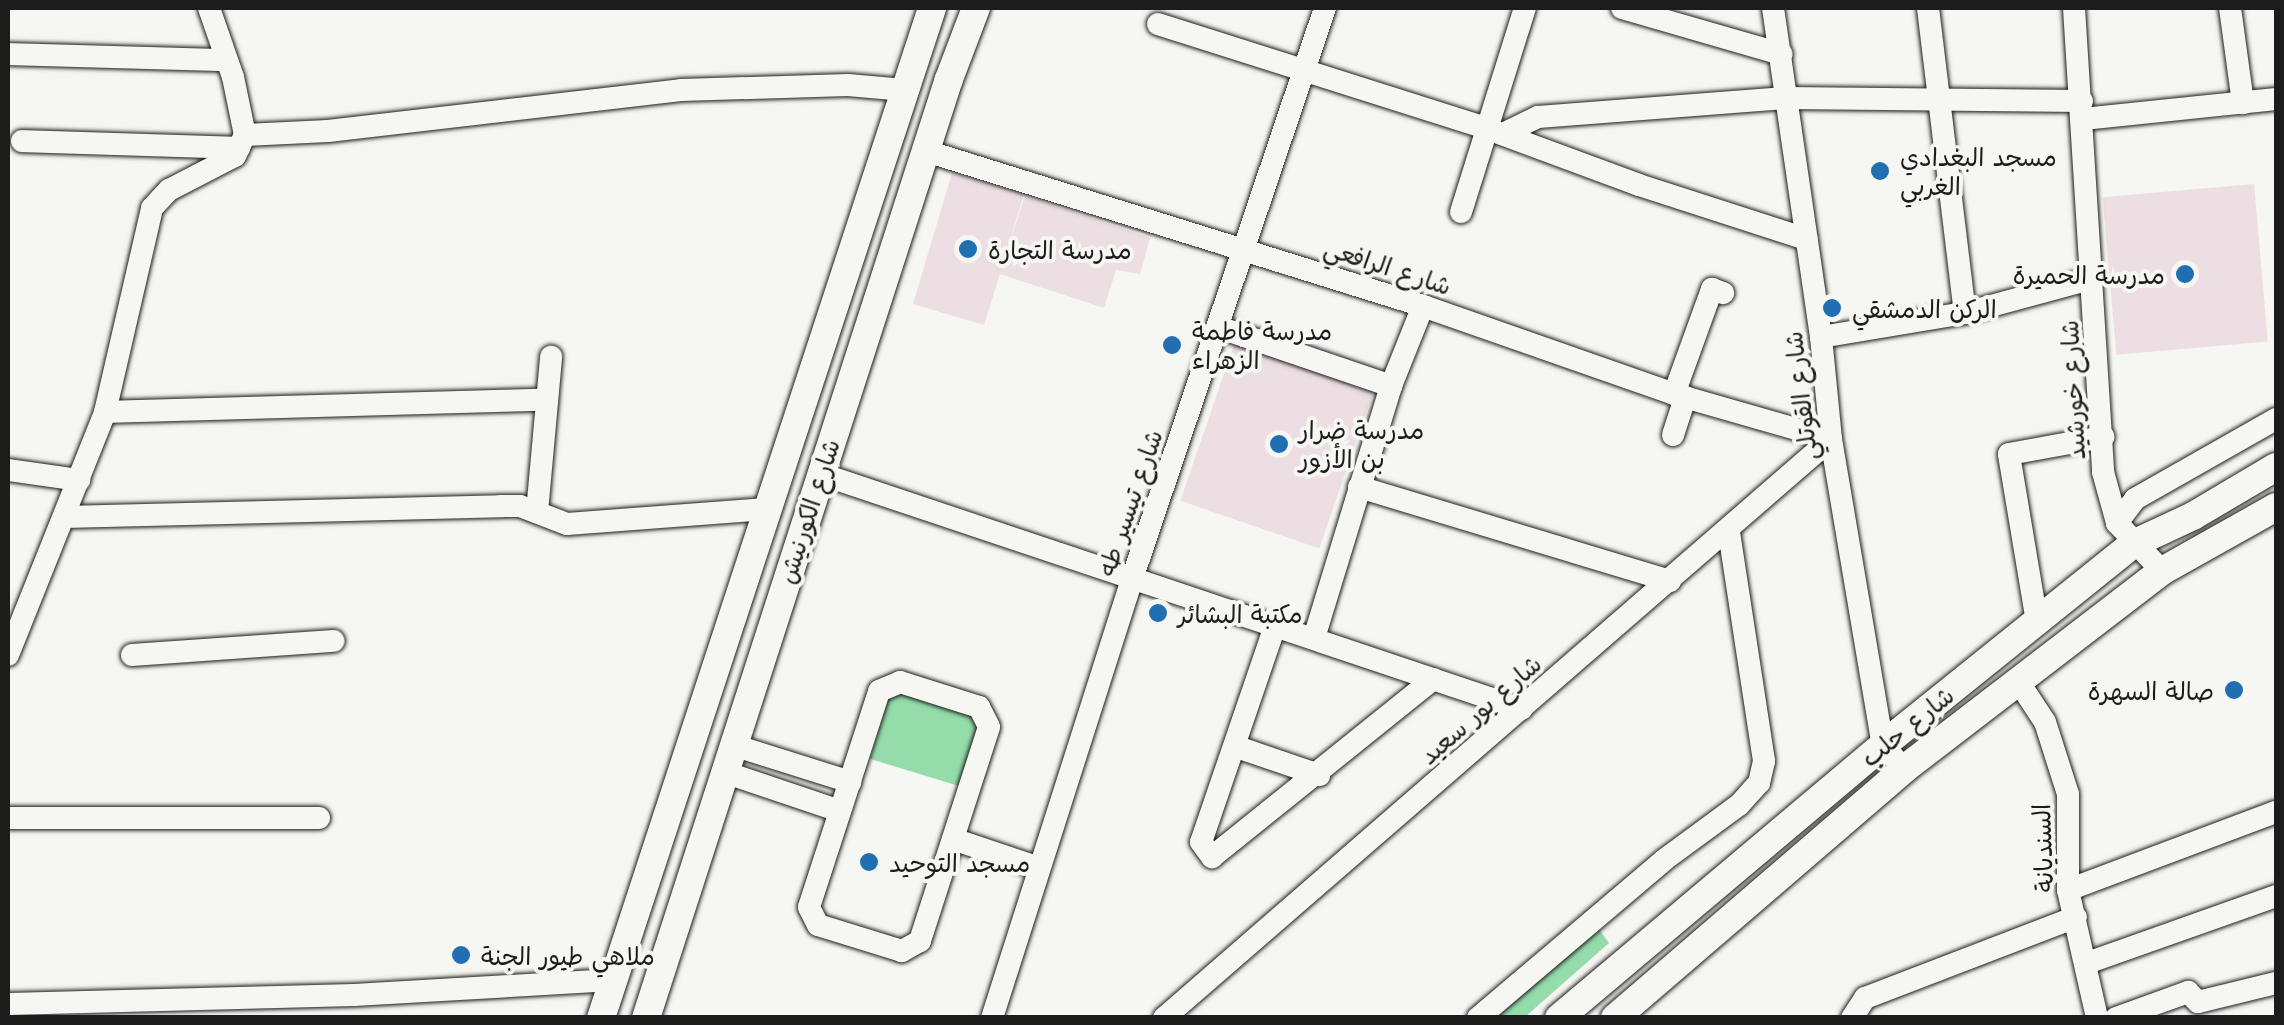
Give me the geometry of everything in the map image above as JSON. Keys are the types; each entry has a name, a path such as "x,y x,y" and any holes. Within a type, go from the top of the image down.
{"main road":[{"name":"شارع الكورنيش","path":"601,1018 932,8"},
{"name":"شارع الكورنيش","path":"646,1018 926,151 976,8"},
{"name":"شارع حلب","path":"1560,1018 1884,744 2037,622 2125,533 2193,516 2276,467"},
{"name":"شارع حلب","path":"1615,1018 1904,769 2020,684 2162,571 2276,507"}],"street":[{"path":"8,655 105,412 152,208 168,190 235,156 242,142 226,60 209,8"},
{"name":"شارع تيسير طه","path":"992,1018 1134,576 1325,8"},
{"path":"1461,212 1494,131 1524,8"},
{"path":"1622,8 1781,54"},
{"name":"شارع القوتلي","path":"1773,8 1821,338 1831,439 1884,744 1904,769"},
{"path":"1928,8 1965,312"},
{"name":"شارع خورشيد","path":"2074,8 2094,278 2103,472 2125,533"},
{"path":"2230,8 2243,103"},
{"path":"1158,24 1494,131 1639,186 1806,239"},
{"path":"8,54 226,60"},
{"path":"22,141 242,142 681,90 848,85 905,90"},
{"path":"1494,131 1538,117 1786,98 1940,97 2082,110 2276,99"},
{"name":"شارع الرافعي","path":"926,151 1423,306 1680,395 1831,439"},
{"path":"1821,338 1965,312 2094,278"},
{"path":"1673,435 1680,395 1712,289 1722,293"},
{"path":"1314,638 1392,386 1423,306"},
{"path":"1218,327 1392,386"},
{"path":"537,512 551,356"},
{"path":"105,412 547,400"},
{"path":"2162,571 2125,533 2135,499 2276,419"},
{"path":"2037,622 2009,454 2102,437"},
{"name":"شارع بور سعيد","path":"1164,1018 1729,532 1831,439"},
{"path":"8,470 79,480"},
{"path":"821,474 1522,709"},
{"path":"1359,487 1670,581"},
{"path":"64,518 501,506 537,512 550,521 566,524 766,509"},
{"path":"1478,1018 1678,848 1739,804 1758,784 1764,761 1729,532"},
{"path":"1275,626 1237,747 1201,842 1212,857 1432,679"},
{"path":"132,655 334,641"},
{"path":"900,682 979,707 989,727 920,941 902,951 818,925 810,907 850,782 879,691 900,682"},
{"name":"السنديانة","path":"2020,684 2046,722 2068,794 2068,890 2097,1018"},
{"path":"1237,747 1318,775"},
{"path":"732,760 850,782"},
{"path":"732,760 840,811"},
{"path":"2068,890 2276,812"},
{"path":"8,818 318,818"},
{"path":"954,839 1039,868"},
{"path":"2087,963 2276,896"},
{"path":"1852,1018 1865,998 2076,916"},
{"path":"8,1004 354,995 613,980"},
{"path":"2116,1018 2188,992 2198,1002 2276,983"},
{"path":"339,1018 343,1004 354,995"}],"shaded area":[{"path":"952,173 1024,194 1006,253 1025,196 1150,238 1140,274 1116,270 1104,308 1000,274 984,325 913,304"},
{"name":"مدرسة الحميرة","path":"2254,184 2268,341 2116,355 2103,197"},
{"name":"مدرسة ضرار بن الأزور","path":"1236,339 1375,387 1319,549 1180,501"}],"green space":[{"path":"891,690 981,717 960,786 870,759"},
{"path":"1596,925 1609,943 1525,1017 1492,1018"}],"place":[{"name":"مسجد البغدادي الغربي","path":"1880,171"},
{"name":"مدرسة التجارة","path":"968,249"},
{"name":"مدرسة الحميرة","path":"2185,274"},
{"name":"الركن الدمشقي","path":"1832,308"},
{"name":"مدرسة فاطمة الزهراء","path":"1172,345"},
{"name":"مدرسة ضرار بن الأزور","path":"1279,444"},
{"name":"مكتبة البشائر","path":"1158,613"},
{"name":"صالة السهرة","path":"2234,690"},
{"name":"مسجد التوحيد","path":"869,862"},
{"name":"ملاهي طيور الجنة","path":"461,955"}]}
